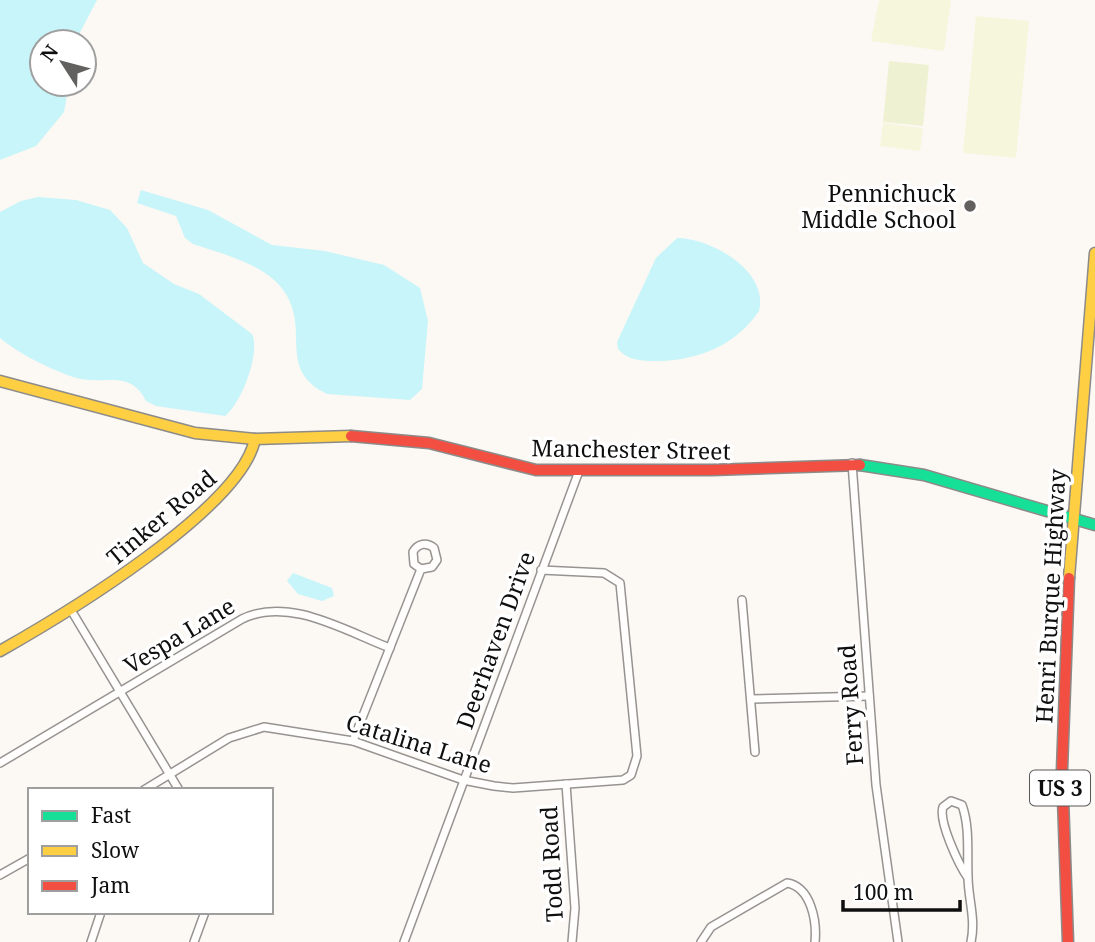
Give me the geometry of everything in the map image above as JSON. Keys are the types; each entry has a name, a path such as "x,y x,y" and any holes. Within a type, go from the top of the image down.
{"street":[{"name":"Henri Burque Highway","path":"1068,942 1060,772 1072,519 1095,253"},
{"name":"Manchester Street","path":"0,382 159,425 255,439 355,435 392,438 440,446 524,468 579,471 732,470 852,463 924,475 1095,525"},
{"name":"Tinker Road","path":"0,651 71,610 148,560 236,479 250,461 255,439"},
{"name":"Ferry Road","path":"852,463 876,785 898,942"},
{"name":"Deerhaven Drive","path":"404,942 579,471"},
{"path":"353,741 421,569"},
{"name":"Catalina Lane","path":"147,788 246,730 283,728 353,741 463,780 513,788 623,780 635,766 636,747 623,591 613,576 604,572 541,570"},
{"path":"742,600 755,752"},
{"path":"71,610 178,788"},
{"name":"Vespa Lane","path":"0,763 242,618 268,610 296,613 390,648"},
{"path":"751,699 869,696"},
{"name":"Todd Road","path":"566,784 575,908 572,942"},
{"path":"968,878 942,817 943,807 951,801 962,805 966,817 968,878 974,912 971,942"},
{"path":"0,875 28,859"},
{"path":"701,942 711,927 787,883 799,887 809,902 815,942"},
{"path":"91,942 100,914"},
{"path":"194,942 204,914"}],"green space":[{"path":"879,0 951,0 944,51 871,41"},
{"path":"976,16 1029,21 1016,158 963,153"},
{"path":"889,61 929,65 923,126 883,122"},
{"path":"883,123 923,128 920,151 880,146"}],"water":[{"path":"0,0 97,0 82,28 28,28 28,98 66,98 64,112 36,146 0,160"},
{"path":"141,190 208,210 272,245 325,251 384,265 420,288 428,321 422,389 410,400 327,394 312,384 298,361 295,320 292,306 284,291 255,267 193,244 185,238 176,216 137,203"},
{"path":"38,197 76,200 110,210 127,228 143,263 174,284 199,294 252,334 254,353 248,378 237,401 225,416 156,406 146,401 132,384 73,377 16,350 0,338 0,212 21,201"},
{"path":"677,238 706,244 721,251 746,270 760,296 759,311 739,333 702,354 659,361 631,358 618,349 617,342 656,258"},
{"path":"293,573 332,588 334,596 322,601 298,594 287,581"}],"traffic: fast":[{"path":"860,465 924,475 1095,525"}],"traffic: slow":[{"path":"1069,578 1095,253"},
{"path":"0,381 195,433 255,439 351,436"},
{"path":"0,651 104,587 185,528 218,497 243,467 255,439"}],"traffic: jam":[{"path":"351,436 429,443 536,470 712,470 860,465"},
{"path":"1068,942 1062,770 1069,578"}],"place":[{"name":"Pennichuck Middle School","path":"970,206"}]}
